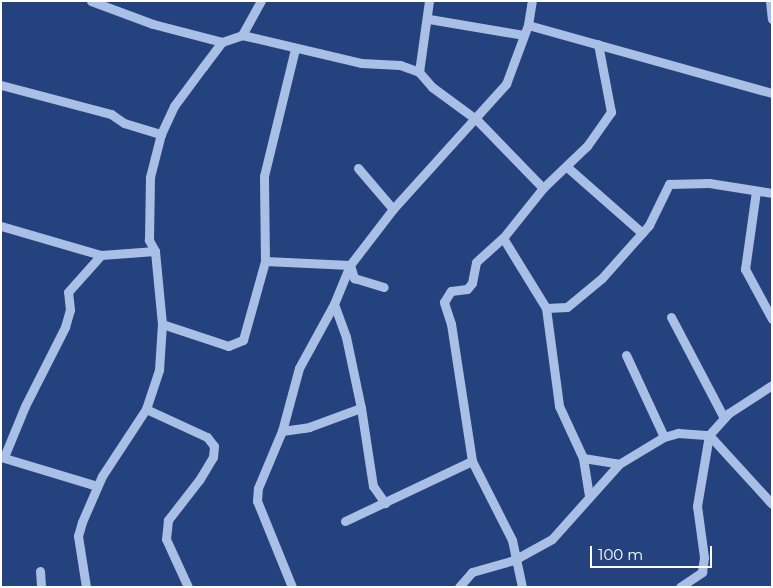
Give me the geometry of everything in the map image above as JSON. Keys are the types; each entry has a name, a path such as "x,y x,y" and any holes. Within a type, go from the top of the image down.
{"street":[{"path":"91,1 153,24 222,42"},
{"path":"242,35 260,1"},
{"path":"419,72 429,19 430,1"},
{"path":"292,587 257,502 258,488 282,431 299,368 334,304 350,265 393,209 477,120 506,84 528,25 532,1"},
{"path":"770,1 772,19"},
{"path":"429,19 524,35"},
{"path":"528,25 772,93"},
{"path":"86,587 78,536 97,486 146,409 159,370 162,324 156,251 149,240 150,177 160,134 174,106 222,42 242,35 361,63 400,64 419,72 432,87 477,120 543,188"},
{"path":"522,587 514,560 512,540 472,461 451,324 444,302 451,291 467,289 472,282 476,262 503,238 543,188 587,146 611,112 598,44"},
{"path":"162,324 234,346 243,340 265,261 264,176 295,49"},
{"path":"1,85 111,114 124,123 160,134"},
{"path":"566,167 642,233"},
{"path":"358,168 393,209"},
{"path":"546,308 559,310 580,298 642,233 669,184 709,183 772,192"},
{"path":"756,191 745,269 772,319"},
{"path":"1,226 100,255 156,251"},
{"path":"503,238 546,308 559,406 583,458 589,494"},
{"path":"97,486 3,457 25,406 65,327 70,310 68,292 100,255"},
{"path":"265,261 350,265"},
{"path":"350,265 354,278 384,288"},
{"path":"334,304 346,337 361,408 373,486 385,503"},
{"path":"671,317 724,418"},
{"path":"626,355 664,437"},
{"path":"680,587 702,572 704,557 696,506 709,435 724,418 772,386"},
{"path":"282,431 309,428 361,408"},
{"path":"146,409 207,437 214,446 213,457 200,480 168,520 166,539 188,587"},
{"path":"459,587 472,572 514,560 552,538 589,494 619,464 664,437 678,433 709,435 772,504"},
{"path":"583,458 619,464"},
{"path":"345,521 472,461"},
{"path":"40,571 41,587"}]}
